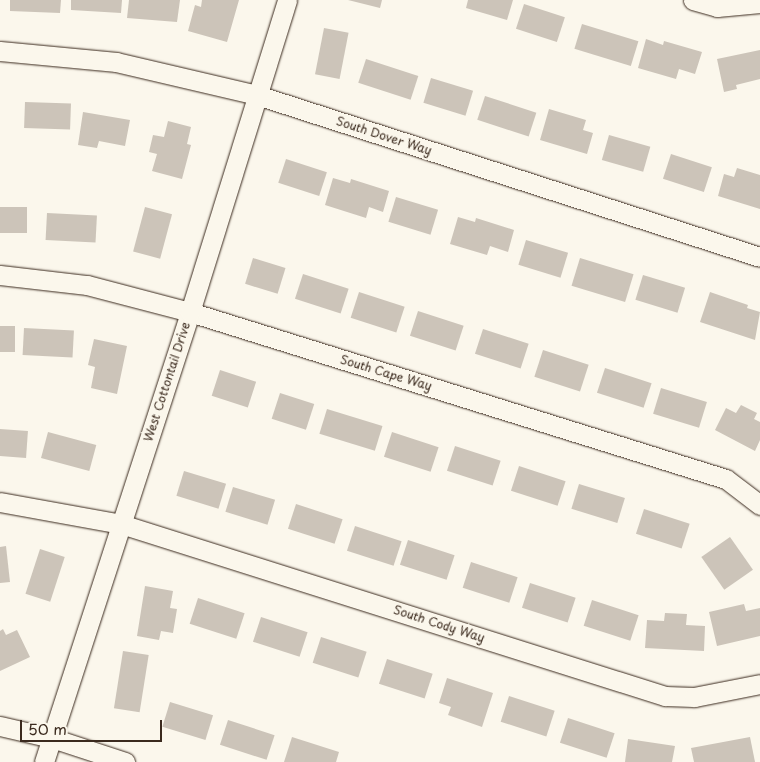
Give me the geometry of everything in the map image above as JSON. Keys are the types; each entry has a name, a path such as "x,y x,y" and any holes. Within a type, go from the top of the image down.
{"street":[{"name":"West Cottontail Drive","path":"44,762 190,312 287,0"},
{"path":"693,0 717,8 760,3"},
{"name":"South Dover Way","path":"0,51 116,62 257,96 760,256"},
{"name":"South Cape Way","path":"0,275 87,285 190,312 726,479 760,505"},
{"name":"South Cody Way","path":"0,502 121,524 665,696 694,697 760,684"},
{"path":"0,726 52,738 126,762"}],"building":[{"path":"10,0 61,0 60,13 10,11"},
{"path":"71,0 122,0 121,13 71,10"},
{"path":"129,0 180,0 177,22 127,18"},
{"path":"202,0 239,0 227,42 188,31 195,5 201,7"},
{"path":"348,0 382,0 380,8"},
{"path":"468,0 513,0 507,20 466,8"},
{"path":"524,4 565,17 557,42 516,29"},
{"path":"582,24 638,41 631,66 574,49"},
{"path":"324,28 349,33 340,79 315,74"},
{"path":"646,39 663,45 664,41 702,52 695,74 679,69 676,79 638,68"},
{"path":"760,50 760,79 736,85 737,89 724,92 717,59"},
{"path":"366,59 418,76 411,100 358,83"},
{"path":"431,78 473,91 465,116 423,103"},
{"path":"485,96 536,113 529,136 477,120"},
{"path":"25,102 71,104 70,130 24,128"},
{"path":"549,109 586,120 583,130 593,133 587,154 540,140"},
{"path":"83,112 130,120 125,146 99,141 97,148 78,145"},
{"path":"168,121 191,127 187,144 191,145 182,179 152,171 157,154 149,152 153,135 164,137"},
{"path":"609,135 650,147 643,172 602,160"},
{"path":"671,154 712,167 704,192 663,179"},
{"path":"286,159 327,172 319,196 278,183"},
{"path":"737,168 760,175 760,209 718,196 724,174 734,177"},
{"path":"333,178 350,183 351,179 389,191 383,212 369,207 366,218 325,205"},
{"path":"396,197 438,210 430,235 388,222"},
{"path":"0,207 27,207 27,233 0,233"},
{"path":"145,207 172,214 160,259 133,251"},
{"path":"47,213 97,216 96,243 46,240"},
{"path":"458,217 475,222 476,218 514,230 508,252 490,246 487,255 450,244"},
{"path":"526,240 568,253 560,278 518,265"},
{"path":"253,258 286,268 278,294 245,284"},
{"path":"580,258 634,274 625,302 572,286"},
{"path":"303,274 349,289 341,314 295,299"},
{"path":"643,275 685,288 677,313 635,300"},
{"path":"359,292 405,307 396,333 351,318"},
{"path":"710,292 748,305 747,308 760,312 755,340 700,322"},
{"path":"418,311 464,326 456,351 410,336"},
{"path":"0,326 15,326 15,352 0,352"},
{"path":"24,328 74,331 73,358 23,355"},
{"path":"483,329 529,344 521,369 475,354"},
{"path":"94,339 127,346 117,394 91,388 95,367 88,365"},
{"path":"543,350 589,365 580,391 534,377"},
{"path":"605,368 652,383 644,408 597,393"},
{"path":"220,370 256,382 248,407 212,396"},
{"path":"661,388 707,402 699,428 653,414"},
{"path":"280,393 314,404 306,430 272,419"},
{"path":"741,405 757,413 754,419 760,422 760,440 755,451 715,430 726,408 736,413"},
{"path":"327,409 382,426 375,451 319,434"},
{"path":"0,429 28,431 26,458 0,456"},
{"path":"48,432 96,445 89,471 41,458"},
{"path":"392,432 439,447 431,472 384,457"},
{"path":"455,446 501,461 493,486 447,471"},
{"path":"519,466 566,481 558,506 511,491"},
{"path":"184,471 226,484 218,509 176,496"},
{"path":"579,484 625,498 617,523 571,509"},
{"path":"233,487 275,500 267,525 225,512"},
{"path":"296,504 343,519 335,544 288,529"},
{"path":"644,509 690,524 682,549 636,534"},
{"path":"355,526 402,541 394,566 347,551"},
{"path":"730,537 753,570 724,590 701,557"},
{"path":"408,540 455,555 447,580 400,565"},
{"path":"6,546 10,582 0,583 0,547"},
{"path":"40,549 65,557 50,602 25,594"},
{"path":"471,562 518,577 509,603 463,588"},
{"path":"530,583 576,598 568,623 522,608"},
{"path":"145,586 173,591 170,608 177,609 173,633 161,631 159,640 137,636"},
{"path":"198,598 245,613 236,639 190,624"},
{"path":"592,600 639,615 630,641 584,626"},
{"path":"744,604 746,611 760,608 760,636 717,646 709,612"},
{"path":"665,613 687,614 686,625 705,626 704,651 645,648 647,620 664,621"},
{"path":"261,617 308,632 300,657 253,642"},
{"path":"3,629 6,635 17,630 30,657 0,671 0,631"},
{"path":"321,637 367,652 358,678 313,663"},
{"path":"123,651 149,655 140,712 114,708"},
{"path":"387,659 433,674 425,699 379,684"},
{"path":"447,678 493,693 482,727 448,715 451,707 439,703"},
{"path":"509,696 555,711 546,737 501,722"},
{"path":"170,702 213,715 205,740 162,727"},
{"path":"568,718 615,733 607,758 560,743"},
{"path":"228,720 275,735 267,760 220,745"},
{"path":"292,737 339,752 336,762 284,762"},
{"path":"750,737 755,762 694,762 691,748"},
{"path":"628,739 675,746 672,762 625,762"}]}
